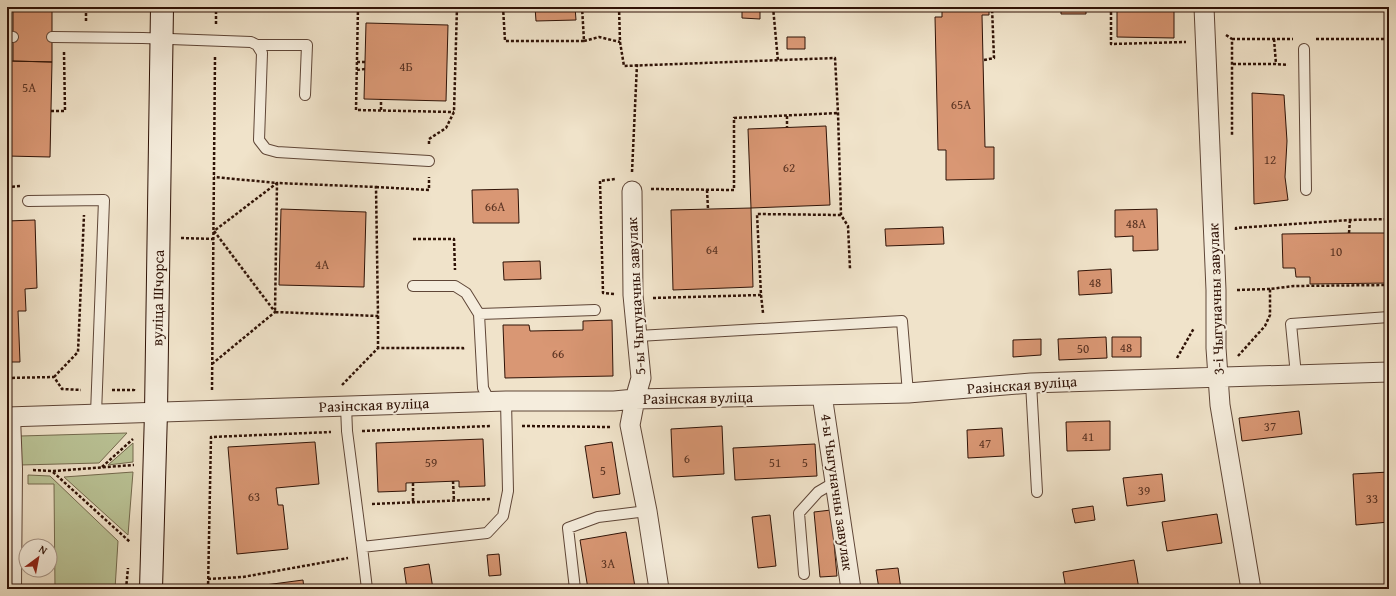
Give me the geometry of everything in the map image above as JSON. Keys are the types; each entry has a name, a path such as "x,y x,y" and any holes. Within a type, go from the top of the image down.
{"main road":[{"name":"вуліца Шчорса","path":"151,589 156,412 162,7"}],"street":[{"name":"3-і Чыгуначны завулак","path":"1204,7 1220,405 1251,589"},
{"name":"5-ы Чыгуначны завулак","path":"639,192 633,295 641,378 630,425 659,589"},
{"name":"Разінская вуліца","path":"11,417 498,401 614,401 635,399 908,393 1030,383 1389,372"},
{"name":"4-ы Чыгуначны завулак","path":"822,395 851,589"}],"lane":[{"path":"52,37 216,40 251,42 257,45 306,45 305,95"},
{"path":"257,45 262,53 259,140 266,150 277,152 429,160"},
{"path":"1304,49 1306,190"},
{"path":"28,201 104,200 96,414"},
{"path":"362,551 486,533 503,516 508,491 508,425 498,401 483,388 479,314 466,293 455,286 413,286"},
{"path":"479,314 595,310"},
{"path":"1296,375 1291,324 1389,317"},
{"path":"638,336 902,321 908,393"},
{"path":"1030,383 1037,492"},
{"path":"346,406 346,431 367,589"},
{"path":"11,417 17,469 16,589"},
{"path":"804,574 799,513 818,492 835,482"},
{"path":"575,589 568,528 598,516 646,511"}],"path":[{"path":"86,7 86,21"},
{"path":"358,7 356,110 454,112"},
{"path":"214,177 277,183 429,190 429,139 446,128 454,112 457,7"},
{"path":"503,7 505,41 584,41 599,37 620,42"},
{"path":"582,7 584,41"},
{"path":"619,7 620,42 624,66 637,64 835,58 841,215 848,226 850,269"},
{"path":"773,7 778,60"},
{"path":"984,60 994,58 992,7"},
{"path":"1117,9 1111,8 1111,44 1206,42"},
{"path":"1274,39 1276,64"},
{"path":"212,393 216,40"},
{"path":"357,62 365,62"},
{"path":"637,64 639,192 652,189 734,190 734,118 838,114"},
{"path":"1233,64 1291,65"},
{"path":"357,70 365,70"},
{"path":"381,99 381,110"},
{"path":"786,116 787,127"},
{"path":"214,231 277,183"},
{"path":"275,312 277,183"},
{"path":"7,187 22,186"},
{"path":"341,385 378,348 376,187"},
{"path":"707,190 708,209"},
{"path":"7,378 54,377 78,352 84,218 83,200"},
{"path":"633,295 646,298 761,295 757,214 841,215"},
{"path":"1236,236 1236,228 1350,220 1389,220"},
{"path":"1349,233 1350,220"},
{"path":"214,231 275,312"},
{"path":"158,238 214,239"},
{"path":"413,240 454,239 455,286"},
{"path":"1234,290 1270,289"},
{"path":"212,364 275,312 378,316"},
{"path":"378,348 463,348 463,354"},
{"path":"1235,353 1235,360"},
{"path":"54,377 62,390 134,390"},
{"path":"208,589 211,438 508,425 617,428 630,425"},
{"path":"101,468 136,436"},
{"path":"17,469 53,471 136,465"},
{"path":"53,471 130,542"},
{"path":"453,481 454,500"},
{"path":"413,483 413,502"},
{"path":"366,504 496,499"},
{"path":"208,579 243,577 362,551"},
{"path":"126,579 126,589"}],"green space":[{"path":"127,433 99,463 20,465 20,436"},
{"path":"133,443 133,462 108,465"},
{"path":"133,472 128,535 64,477"},
{"path":"28,475 50,476 118,541 115,589 55,589 55,578 58,578 58,538 55,538 54,484 28,484"}],"building":[{"path":"13,7 59,7 59,9 13,9"},
{"path":"535,7 575,7 576,20 536,21"},
{"path":"742,7 760,7 760,19 742,18"},
{"path":"942,7 989,7 989,15 982,15 985,147 994,147 994,179 946,180 946,150 938,150 935,17 942,17"},
{"path":"1061,7 1086,7 1086,14 1061,14"},
{"path":"1117,7 1174,7 1174,38 1117,37"},
{"path":"13,9 52,9 52,62 13,61"},
{"path":"366,23 448,25 446,101 364,99"},
{"path":"787,37 805,37 805,49 787,49"},
{"path":"7,61 52,62 50,157 7,156"},
{"path":"1252,93 1284,95 1287,141 1285,177 1288,200 1254,204"},
{"path":"826,126 830,205 751,208 748,129"},
{"path":"518,189 519,223 473,223 472,190"},
{"path":"751,208 753,287 673,290 671,210"},
{"path":"281,209 366,212 364,287 279,285"},
{"path":"1157,209 1158,250 1133,251 1133,236 1115,237 1115,210"},
{"path":"35,220 37,288 25,289 26,311 18,311 20,362 7,362 7,221"},
{"path":"943,227 944,244 886,246 885,229"},
{"path":"1389,233 1389,283 1310,284 1310,277 1296,277 1295,268 1283,268 1282,234"},
{"path":"540,261 541,279 504,280 503,262"},
{"path":"1111,269 1112,293 1079,295 1078,271"},
{"path":"612,320 613,376 505,378 503,325 529,325 530,331 583,330 583,321"},
{"path":"1106,337 1107,358 1059,360 1058,339"},
{"path":"1112,337 1141,337 1141,357 1112,357"},
{"path":"1041,339 1041,355 1013,357 1013,340"},
{"path":"1299,411 1302,434 1242,441 1239,418"},
{"path":"1110,421 1110,450 1067,451 1066,422"},
{"path":"722,426 724,474 673,477 671,429"},
{"path":"1002,428 1004,456 968,458 967,430"},
{"path":"483,439 485,486 459,487 459,481 406,483 406,491 378,492 376,443"},
{"path":"315,442 319,484 276,488 278,505 283,505 288,549 237,554 228,447"},
{"path":"612,442 620,494 593,498 585,446"},
{"path":"815,444 817,476 735,480 733,448"},
{"path":"1389,472 1389,522 1356,525 1353,474"},
{"path":"1162,474 1165,501 1127,506 1123,478"},
{"path":"1093,506 1095,520 1075,523 1072,509"},
{"path":"831,510 837,576 820,577 814,512"},
{"path":"1217,514 1222,543 1167,551 1162,522"},
{"path":"770,515 776,566 758,568 752,517"},
{"path":"626,532 635,587 645,586 646,589 588,589 580,540"},
{"path":"499,554 501,575 489,576 487,555"},
{"path":"1134,560 1139,589 1066,589 1063,572"},
{"path":"429,564 433,589 407,589 404,568"},
{"path":"898,568 901,589 879,589 876,570"},
{"path":"303,580 304,589 250,589 250,587"}]}
